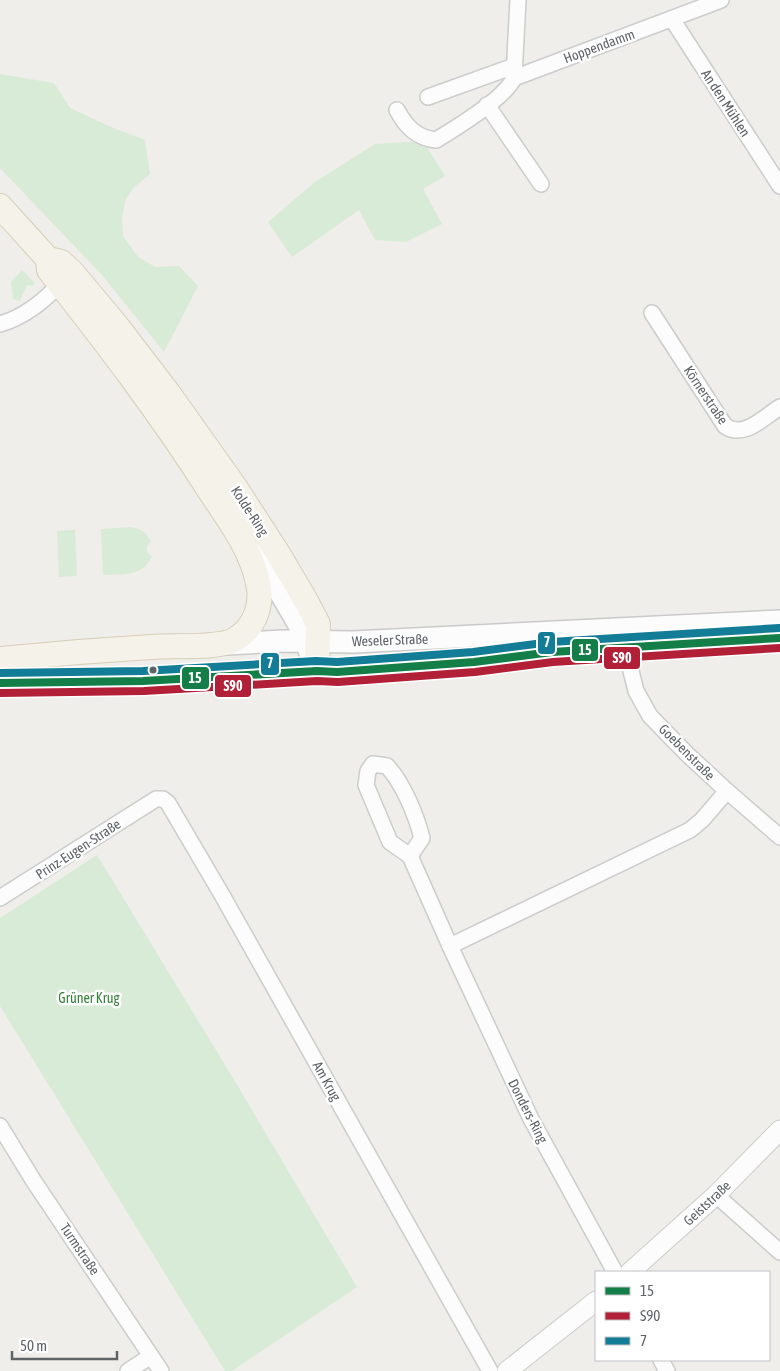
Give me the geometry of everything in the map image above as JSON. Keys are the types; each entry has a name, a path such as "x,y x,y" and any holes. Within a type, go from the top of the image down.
{"main road":[{"name":"Kolde-Ring","path":"0,206 48,259 60,262 72,272 122,333 202,438 258,521 306,601 318,624 312,642"},
{"name":"Kolde-Ring","path":"48,259 49,270 158,412 245,545 271,576 299,625 312,642 317,671"},
{"name":"Kolde-Ring","path":"227,644 243,634 251,625 258,606 258,584 245,545"},
{"name":"Weseler Straße","path":"0,659 152,647 411,640 780,621"},
{"name":"Weseler Straße","path":"0,683 144,681 317,671 337,672 474,662 552,652 780,638"}],"street":[{"path":"514,72 518,0"},
{"name":"Hoppendamm","path":"428,97 514,72 672,19 721,0"},
{"name":"An den Mühlen","path":"672,19 780,186"},
{"name":"Hoppendamm","path":"397,110 408,128 418,135 436,140 487,105 510,86 514,72"},
{"path":"487,105 541,184"},
{"path":"0,324 39,304 60,284"},
{"name":"Körnerstraße","path":"652,313 725,426 730,430 745,430 780,407"},
{"name":"Goebenstraße","path":"626,647 636,691 650,716 687,754 780,837"},
{"path":"373,764 388,766 395,775 419,826 422,838 410,856 390,842 366,785 368,771 373,764"},
{"path":"450,946 690,830 702,820 727,791"},
{"name":"Prinz-Eugen-Straße","path":"0,898 156,799"},
{"name":"Am Krug","path":"156,799 163,799 168,803 181,824 490,1371"},
{"name":"Donders-Ring","path":"410,856 531,1119 614,1271"},
{"name":"Turmstraße","path":"0,1126 33,1180 161,1371"},
{"name":"Geiststraße","path":"631,1271 716,1194 780,1130"},
{"path":"716,1194 780,1252"},
{"path":"507,1371 595,1302"},
{"path":"128,1371 151,1356"}],"green space":[{"path":"0,74 54,83 70,108 145,140 150,174 133,188 126,199 122,217 123,236 138,257 155,267 179,266 198,286 164,352 102,275 0,168"},
{"path":"423,141 445,176 423,189 442,224 406,242 375,240 359,210 292,257 268,222 315,182 375,144"},
{"path":"22,270 35,283 33,286 27,285 20,301 13,299 11,282"},
{"path":"131,527 143,532 151,542 147,547 148,553 152,556 148,563 143,568 132,573 103,575 101,529"},
{"path":"75,530 77,576 59,577 57,531"},
{"name":"Grüner Krug","path":"97,855 227,1068 357,1287 232,1371 225,1371 0,1006 0,918"}],"transit line":[{"name":"7","path":"0,673 143,671 316,661 337,662 473,652 551,642 779,628"},
{"name":"15","path":"0,683 143,681 317,671 337,672 474,662 552,652 780,638"},
{"name":"S90","path":"0,693 144,691 317,681 338,682 475,672 553,662 780,648"}]}
